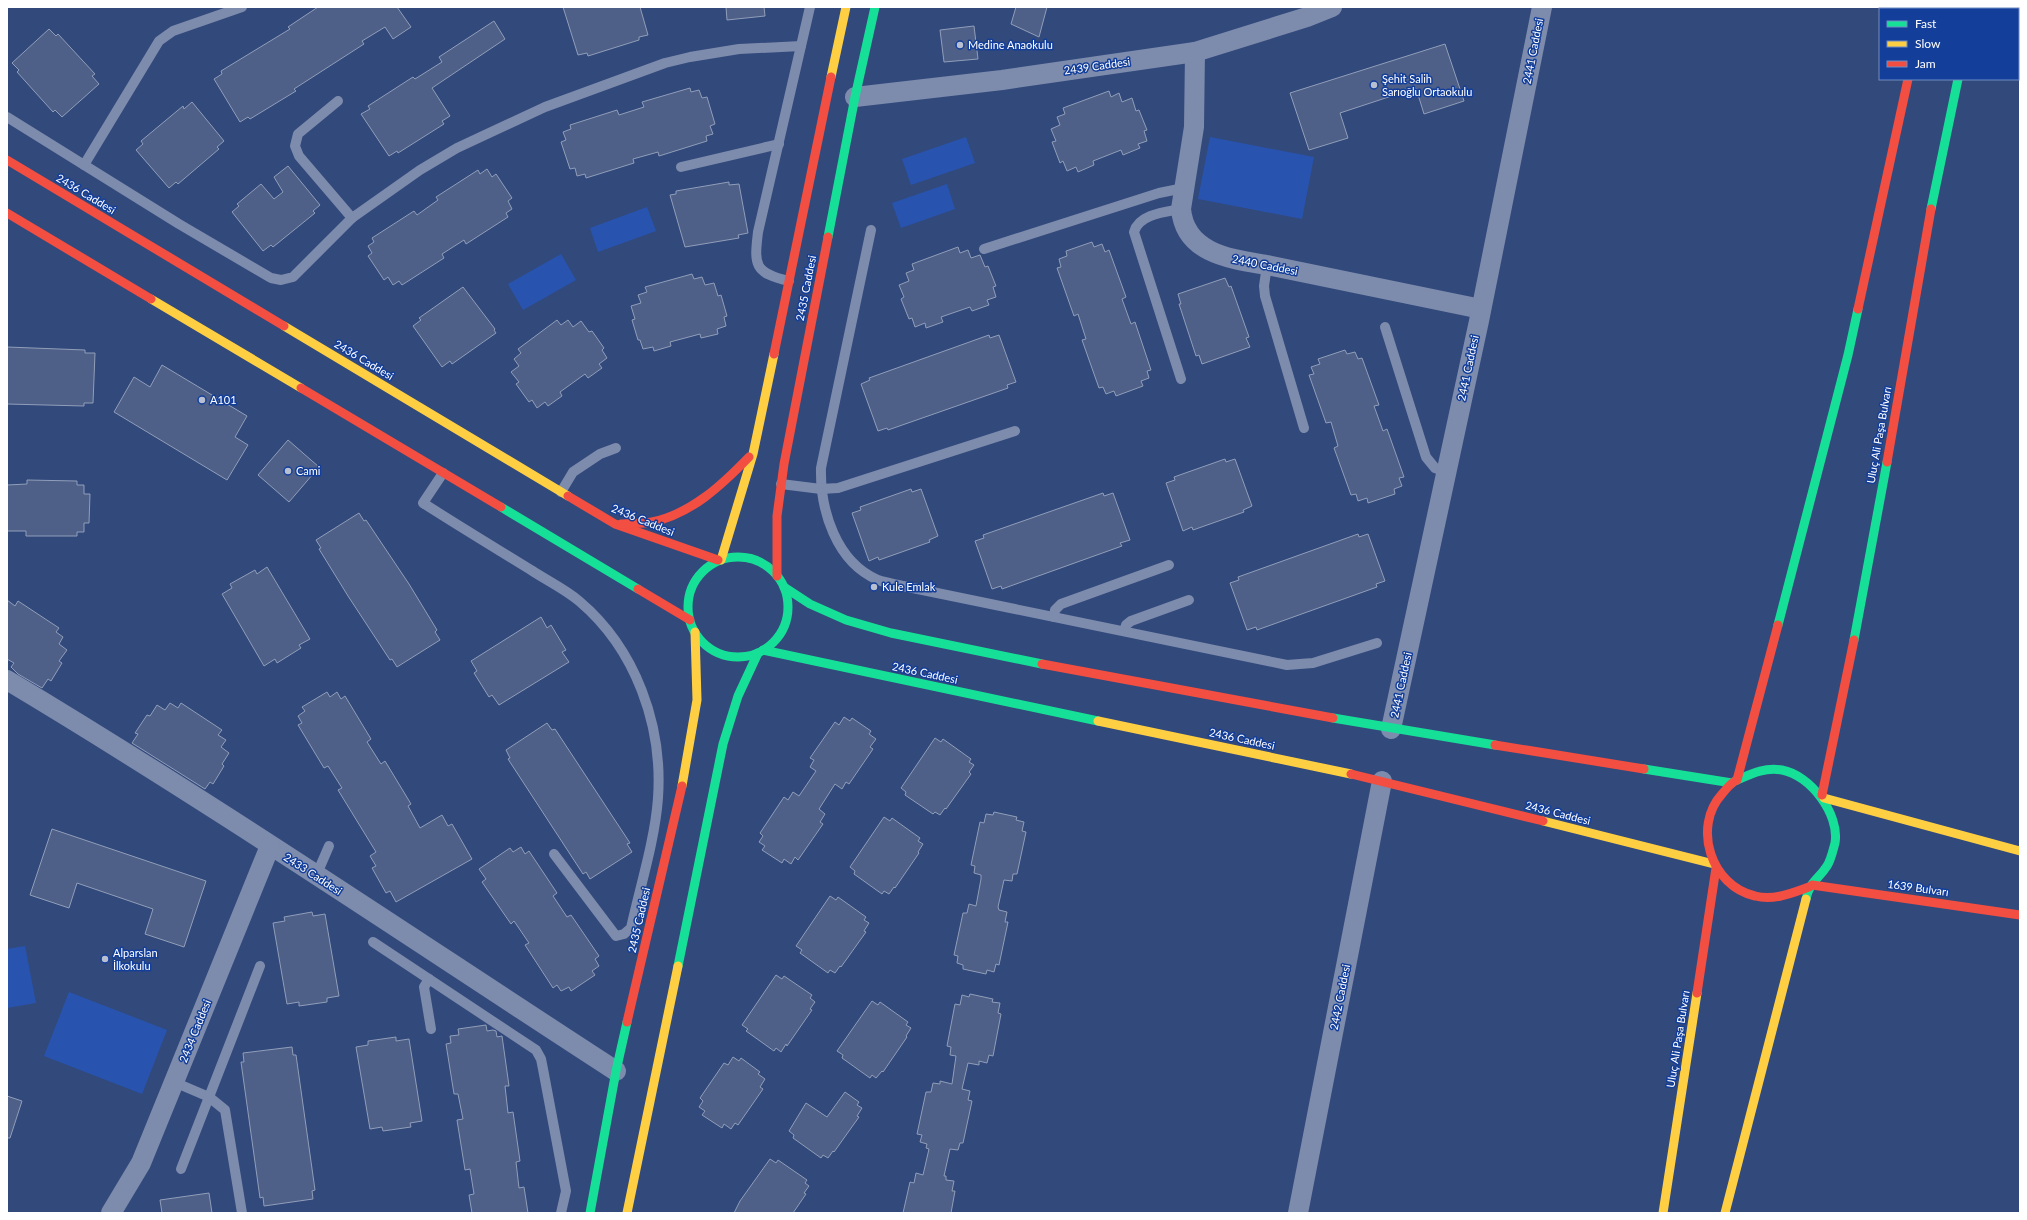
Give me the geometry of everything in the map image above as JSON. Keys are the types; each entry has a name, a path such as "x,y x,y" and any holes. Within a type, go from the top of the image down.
{"street":[{"name":"2435 Caddesi","path":"719,560 753,454 846,7"},
{"name":"2435 Caddesi","path":"777,576 777,516 781,484 855,97 875,7"},
{"name":"2439 Caddesi","path":"855,97 1002,80 1195,52 1306,17 1332,7"},
{"name":"2441 Caddesi","path":"1391,729 1481,309 1542,7"},
{"name":"2440 Caddesi","path":"1195,52 1194,127 1181,208 1182,222 1189,235 1205,248 1232,260 1267,265 1481,309"},
{"name":"Uluç Ali Paşa Bulvarı","path":"1734,782 1848,355 1908,80"},
{"name":"Uluç Ali Paşa Bulvarı","path":"1823,796 1868,570 1932,204 1958,80"},
{"name":"2436 Caddesi","path":"7,160 615,524 719,560"},
{"path":"7,213 690,620"},
{"path":"615,524 654,521 676,514 696,504 729,479 753,454"},
{"name":"2435 Caddesi","path":"733,557 752,558 763,564 777,576 784,587 788,606 784,625 774,642 760,651 745,656 725,655 708,646 695,632 690,620 688,607 692,588 702,572 719,560 733,557"},
{"path":"784,587 810,604 846,620 891,633 1122,680 1391,729 1734,782"},
{"name":"2435 Caddesi","path":"590,1213 616,1071 686,772 697,700 695,632"},
{"name":"2435 Caddesi","path":"627,1213 723,744 738,696 760,651"},
{"name":"2436 Caddesi","path":"760,651 1382,781 1715,866"},
{"name":"2433 Caddesi","path":"7,680 70,718 270,846 616,1071"},
{"name":"Uluç Ali Paşa Bulvarı","path":"1758,771 1782,771 1804,779 1823,796 1835,823 1834,850 1822,875 1811,886 1798,894 1785,898 1772,900 1758,898 1734,888 1715,866 1707,840 1707,827 1715,802 1734,782 1758,771"},
{"name":"2442 Caddesi","path":"1298,1213 1382,781"},
{"path":"1823,796 2020,851"},
{"name":"2434 Caddesi","path":"111,1213 141,1164 270,846"},
{"name":"Uluç Ali Paşa Bulvarı","path":"1663,1213 1715,866"},
{"name":"Uluç Ali Paşa Bulvarı","path":"1724,1213 1811,886"},
{"name":"1639 Bulvarı","path":"1811,886 2020,915"}],"lane":[{"path":"84,165 159,41 173,31 242,7"},
{"path":"789,281 765,274 756,258 758,232 810,7"},
{"path":"7,116 179,224 276,280 292,277 352,218 420,170 456,148 545,107 665,63 690,57 739,49 801,46"},
{"path":"338,100 298,134 295,146 299,156 352,218"},
{"path":"681,167 779,144"},
{"path":"984,249 1159,193 1184,188"},
{"path":"1181,208 1162,212 1142,220 1135,227 1134,232 1181,379"},
{"path":"871,230 821,468 821,489 830,525 840,546 861,569 879,580 1287,665 1312,663 1377,643"},
{"path":"1267,265 1264,286 1265,296 1304,428"},
{"path":"1385,327 1426,457 1435,468 1446,472"},
{"path":"781,484 821,489 838,488 1015,430"},
{"path":"561,492 572,472 600,454 616,448"},
{"path":"443,473 423,503 579,600 610,635 623,654 644,695 651,716 658,758 658,800 631,928 628,932 616,936 554,854"},
{"path":"1054,617 1055,610 1061,604 1169,565"},
{"path":"1124,631 1126,625 1131,620 1189,600"},
{"path":"316,876 329,846"},
{"path":"373,942 536,1050 543,1069 566,1191 561,1213"},
{"path":"181,1169 260,966"},
{"path":"429,979 424,987 431,1029"},
{"path":"174,1082 209,1097 224,1108 227,1113 242,1213"}],"shaded area":[{"path":"966,137 975,163 911,185 902,159"},
{"path":"1210,137 1314,157 1302,219 1198,199"},
{"path":"947,184 955,209 901,228 892,203"},
{"path":"647,207 656,231 598,252 590,228"},
{"path":"561,254 576,280 523,310 508,284"},
{"path":"25,946 36,1003 7,1008 7,949"},
{"path":"69,992 167,1030 142,1094 44,1056"}],"building":[{"path":"318,7 397,7 411,27 393,39 385,27 362,41 364,44 294,89 296,91 250,119 248,117 240,122 214,79 222,74 221,71 290,29 288,27"},
{"path":"563,7 640,7 648,35 639,37 639,40 588,56 587,53 578,55"},
{"path":"726,7 764,7 765,16 727,20"},
{"path":"1016,7 1047,7 1039,37 1011,24"},
{"path":"494,21 505,39 432,88 450,116 442,121 444,124 398,153 397,151 389,156 361,114 370,109 368,106 413,77 415,79 442,62 439,57"},
{"path":"974,26 978,59 944,62 940,30"},
{"path":"49,29 56,36 58,34 95,74 92,76 99,84 62,117 55,110 53,112 17,72 19,70 12,63"},
{"path":"1445,44 1464,101 1424,114 1416,88 1340,113 1348,138 1309,150 1290,93"},
{"path":"690,88 691,92 699,90 702,98 707,97 715,124 710,126 713,134 706,136 707,141 659,156 658,152 633,159 634,163 586,178 585,174 577,176 575,168 570,169 561,142 566,140 563,132 571,129 570,125 617,110 619,115 644,107 642,102"},
{"path":"1109,91 1111,97 1119,93 1122,102 1132,98 1136,111 1139,110 1147,130 1144,131 1147,141 1138,144 1140,148 1123,155 1121,150 1093,161 1094,165 1078,172 1076,167 1067,171 1063,161 1060,163 1052,142 1056,141 1051,129 1060,125 1057,117 1065,114 1063,108"},
{"path":"192,102 224,141 217,147 219,149 178,184 176,182 169,188 136,150 143,144 141,141 183,106 184,109"},
{"path":"288,166 320,205 313,211 315,213 273,247 271,245 263,251 232,212 239,206 237,204 261,184 274,199 283,192 274,177"},
{"path":"487,169 492,177 496,174 512,198 508,201 512,209 506,213 508,217 466,244 464,240 442,254 444,258 402,285 399,281 393,285 388,277 384,280 368,256 372,253 368,246 374,242 372,238 414,211 417,215 438,200 436,197 478,170 480,174"},
{"path":"729,182 729,185 739,184 748,233 738,235 739,238 685,247 670,195 676,194 676,191"},
{"path":"1092,242 1094,247 1102,244 1105,252 1109,250 1126,297 1122,299 1131,324 1135,322 1151,370 1147,371 1149,378 1141,381 1143,386 1116,396 1114,391 1106,394 1103,387 1099,388 1082,340 1086,339 1078,314 1074,316 1057,268 1061,267 1059,259 1067,256 1066,251"},
{"path":"958,247 960,253 968,250 971,258 980,255 985,267 988,266 996,286 993,287 996,297 987,300 989,305 972,311 970,307 941,317 943,322 926,328 925,323 915,327 912,318 909,319 901,299 904,297 899,285 909,281 906,273 914,270 912,264"},
{"path":"692,274 694,279 702,277 705,285 714,283 718,296 721,295 727,316 724,317 726,326 717,329 718,334 701,338 700,334 670,342 671,346 654,351 653,347 643,349 640,340 638,340 632,320 635,319 631,306 641,303 638,295 647,292 645,287"},
{"path":"1225,278 1229,287 1231,286 1249,337 1246,338 1250,347 1202,364 1199,355 1196,356 1179,304 1181,304 1178,294"},
{"path":"463,287 495,329 494,330 496,333 452,364 450,361 442,367 413,326 421,320 419,318"},
{"path":"557,320 561,325 568,320 573,327 581,321 589,332 592,331 604,348 602,350 607,358 599,364 602,368 588,378 585,374 560,392 562,396 548,406 545,402 537,408 532,400 529,402 516,384 519,382 511,372 519,366 514,359 521,353 518,349"},
{"path":"989,335 990,338 999,335 1016,382 1007,385 1008,388 888,430 887,428 878,431 861,384 870,380 869,378"},
{"path":"7,347 85,350 85,353 95,353 93,403 84,403 84,406 7,404"},
{"path":"1345,350 1347,354 1355,352 1358,359 1362,358 1379,405 1374,406 1383,431 1387,429 1404,477 1399,478 1402,486 1394,489 1395,494 1368,503 1367,498 1358,501 1356,494 1351,495 1334,448 1338,446 1331,422 1326,423 1309,375 1314,374 1311,367 1320,364 1318,359"},
{"path":"162,365 247,416 235,437 248,445 227,480 114,412 134,377 150,387"},
{"name":"Cami","path":"288,440 319,467 289,502 258,475"},
{"path":"1225,459 1226,462 1235,459 1252,506 1243,510 1244,512 1193,530 1192,527 1183,531 1166,483 1175,480 1174,477"},
{"path":"27,480 77,481 77,485 84,485 84,494 90,494 89,523 84,523 84,532 77,532 77,536 26,536 26,531 7,531 7,485 27,484"},
{"path":"911,489 912,492 921,489 938,536 929,540 930,542 879,560 878,557 869,561 852,513 861,510 860,507"},
{"path":"1103,493 1104,496 1113,493 1130,540 1120,543 1122,546 1002,589 1001,586 992,589 975,541 984,538 983,535"},
{"path":"359,513 364,521 366,520 409,584 437,630 435,632 440,640 397,667 392,659 390,660 348,596 319,549 321,548 316,540"},
{"path":"1358,534 1359,537 1368,534 1385,581 1376,584 1377,587 1257,630 1256,627 1247,630 1230,583 1239,580 1238,577"},
{"path":"267,567 310,639 299,645 301,648 277,663 275,659 264,666 222,594 232,588 230,584 255,570 257,574"},
{"path":"7,600 15,606 18,601 59,628 56,632 63,637 59,644 67,650 59,661 62,663 51,681 48,679 42,688 18,674 11,667 14,663 7,659"},
{"path":"541,617 547,628 551,625 566,650 562,652 569,662 499,705 492,695 489,697 474,673 477,671 471,661"},
{"path":"327,692 330,697 337,692 341,699 345,696 371,739 367,742 381,764 385,761 411,804 408,806 420,828 442,815 448,826 452,824 472,859 396,902 390,891 386,893 372,868 376,866 370,856 376,852 338,790 342,788 328,766 324,768 298,725 302,723 298,716 305,711 302,707"},
{"path":"170,703 178,708 181,703 222,730 218,735 226,740 221,747 229,753 222,764 224,766 213,784 210,782 205,789 132,743 138,734 135,733 147,715 150,716 157,705 165,710"},
{"path":"844,717 850,721 852,718 871,731 869,734 876,739 870,747 873,749 849,784 846,782 842,789 835,784 819,809 825,814 820,822 823,824 798,860 795,857 791,864 784,859 782,863 762,850 765,846 759,842 763,836 760,833 784,797 788,800 793,792 799,796 816,771 810,767 814,760 810,758 835,722 839,725"},
{"path":"547,723 552,730 555,729 630,843 627,844 632,852 590,879 586,872 583,874 508,759 510,758 506,750"},
{"path":"935,738 941,742 943,739 971,759 969,762 974,765 969,772 971,774 940,815 935,812 933,814 905,795 906,792 901,788"},
{"path":"994,812 1017,817 1016,820 1024,822 1022,831 1026,832 1017,874 1013,874 1012,881 1004,880 998,907 999,910 1007,912 1005,922 1008,922 999,965 996,964 994,972 987,970 986,974 963,969 963,965 957,963 958,956 954,955 963,913 967,913 969,904 976,906 981,875 974,873 975,866 971,865 980,822 984,823 986,814 993,815"},
{"path":"884,817 890,821 892,818 920,838 918,841 923,844 918,852 919,853 895,888 894,887 889,894 884,891 882,894 854,874 855,871 850,867"},
{"path":"52,829 206,881 184,947 145,934 153,909 77,883 69,908 30,895"},
{"path":"521,847 525,854 529,851 557,893 553,896 567,917 571,915 599,956 595,959 599,966 592,971 595,975 571,991 569,987 561,991 557,985 553,988 525,945 529,943 514,921 511,924 482,882 486,879 479,869 510,848 513,852"},
{"path":"830,896 836,900 838,897 866,917 864,920 869,923 864,931 866,932 835,973 830,970 828,973 800,953 802,950 796,946"},
{"path":"312,912 313,916 325,914 339,996 327,998 327,1002 299,1006 299,1002 287,1004 273,923 285,921 284,917"},
{"path":"776,975 782,979 784,976 812,995 810,998 815,1002 810,1009 812,1010 787,1046 786,1044 781,1052 776,1048 774,1051 746,1031 748,1029 742,1025"},
{"path":"970,994 993,999 992,1002 1000,1003 998,1013 1001,1014 993,1056 989,1055 987,1063 979,1061 979,1065 968,1063 962,1089 970,1091 968,1100 972,1101 963,1143 960,1143 958,1150 950,1149 944,1176 946,1176 946,1180 954,1181 952,1191 955,1191 951,1213 903,1213 910,1182 914,1183 916,1173 923,1175 929,1149 926,1148 927,1144 920,1142 922,1135 917,1134 926,1092 931,1092 933,1083 940,1084 940,1081 952,1084 956,1056 950,1055 951,1047 947,1046 955,1004 960,1005 962,995 969,997"},
{"path":"872,1001 878,1005 880,1002 908,1022 906,1025 911,1028 906,1036 907,1037 883,1072 882,1071 876,1078 872,1075 870,1078 842,1058 843,1055 837,1051"},
{"path":"486,1025 487,1031 496,1031 497,1037 502,1036 509,1086 505,1086 508,1113 513,1112 520,1161 516,1162 519,1188 524,1187 528,1213 472,1213 469,1195 474,1194 470,1169 465,1170 457,1120 463,1119 458,1094 454,1094 446,1044 451,1043 450,1036 459,1035 458,1029"},
{"path":"396,1037 396,1041 409,1039 422,1121 410,1123 411,1127 383,1131 382,1127 370,1129 356,1047 368,1045 368,1041"},
{"path":"292,1047 293,1055 296,1055 315,1190 312,1191 313,1199 264,1206 263,1197 260,1198 241,1062 244,1062 243,1053"},
{"path":"733,1057 739,1061 741,1058 760,1072 758,1074 765,1079 760,1087 763,1089 738,1125 735,1123 731,1129 724,1124 722,1128 702,1115 705,1111 699,1107 703,1101 700,1098 724,1063 728,1065"},
{"path":"845,1092 859,1102 857,1105 862,1108 857,1116 859,1117 834,1152 833,1151 828,1158 823,1155 821,1158 793,1138 794,1135 789,1131 806,1103 827,1117"},
{"path":"7,1096 22,1101 10,1138 7,1138"},
{"path":"770,1159 776,1163 778,1160 807,1180 805,1183 809,1186 804,1193 806,1194 793,1213 734,1213 740,1201"},
{"path":"209,1193 212,1213 162,1213 160,1200"}],"traffic: fast":[{"path":"828,237 855,97 875,7"},
{"path":"1931,209 1958,80"},
{"path":"1778,625 1848,355 1858,309"},
{"path":"1854,640 1887,462"},
{"path":"501,507 638,589"},
{"path":"738,557 757,561 773,572 784,588 788,607 784,626 773,642 757,653 738,657 719,653 703,642 692,626 688,607 692,588 703,572 719,561 738,557"},
{"path":"784,587 810,604 846,620 891,633 1042,664"},
{"path":"763,650 1098,721"},
{"path":"678,966 723,744 738,696 758,653"},
{"path":"1333,718 1495,745"},
{"path":"1644,769 1732,783"},
{"path":"1735,781 1769,769 1793,773 1803,779 1821,798 1828,808 1833,820 1835,843 1828,864 1824,871 1812,884 1806,899"},
{"path":"590,1213 616,1071 627,1022"}],"traffic: slow":[{"path":"831,77 846,7"},
{"path":"151,299 301,388"},
{"path":"284,326 568,496"},
{"path":"721,560 753,454 774,354"},
{"path":"682,786 697,700 695,632"},
{"path":"1098,721 1351,774"},
{"path":"1824,798 2020,851"},
{"path":"1543,821 1714,864"},
{"path":"1725,1213 1806,899"},
{"path":"627,1213 678,966"},
{"path":"1663,1213 1697,993"}],"traffic: jam":[{"path":"774,354 831,77"},
{"path":"1858,309 1908,80"},
{"path":"7,160 284,326"},
{"path":"1887,462 1931,209"},
{"path":"7,213 151,299"},
{"path":"777,576 777,516 784,464 828,237"},
{"path":"301,388 501,507"},
{"path":"621,524 652,522 680,512 693,505 717,488 749,457"},
{"path":"568,496 615,524 718,560"},
{"path":"638,589 690,620"},
{"path":"1737,780 1778,625"},
{"path":"1822,795 1854,640"},
{"path":"1042,664 1333,718"},
{"path":"1495,745 1644,769"},
{"path":"1351,774 1543,821"},
{"path":"1735,781 1725,790 1713,807 1708,822 1708,838 1711,854 1717,868 1727,880 1740,890 1755,896 1769,898 1776,897 1809,887"},
{"path":"627,1022 682,786"},
{"path":"1697,993 1716,868"},
{"path":"1812,885 2020,915"}],"place":[{"name":"Medine Anaokulu","path":"960,45"},
{"name":"Şehit Salih Sarıoğlu Ortaokulu","path":"1374,85"},
{"name":"A101","path":"202,400"},
{"name":"Cami","path":"288,471"},
{"name":"Kule Emlak","path":"874,587"},
{"name":"Alparslan İlkokulu","path":"105,959"}]}
